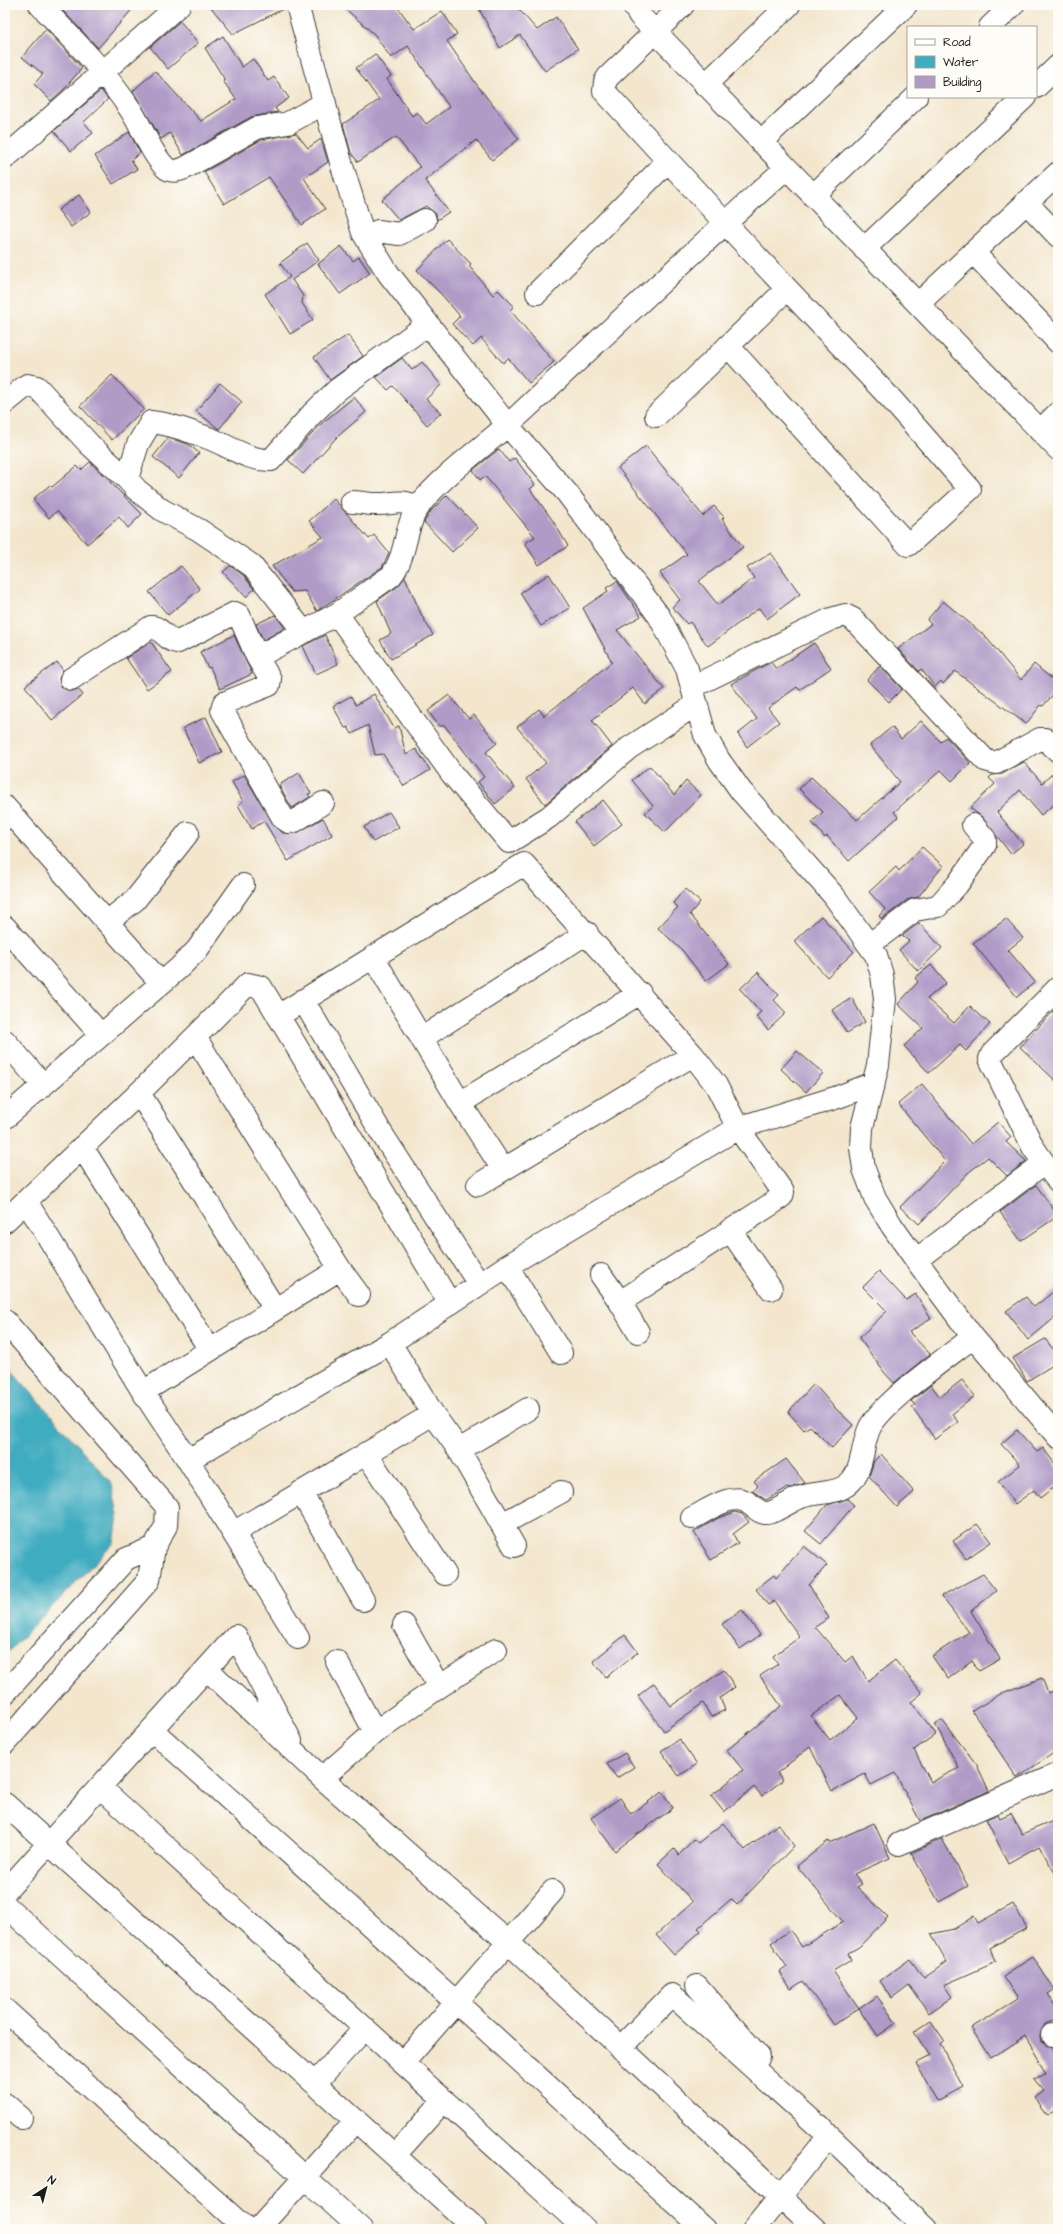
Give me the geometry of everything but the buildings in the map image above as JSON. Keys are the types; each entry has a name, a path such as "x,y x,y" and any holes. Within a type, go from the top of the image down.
{"street":[{"path":"40,5 103,72 131,110 164,166 169,170 176,171 257,128 288,123 325,103"},
{"path":"5,158 179,5"},
{"path":"297,5 360,225 367,239 388,273 508,426 567,493 659,616 687,669 705,735 728,772 741,791 834,896 876,954 882,975 885,999 884,1026 874,1083 862,1128 860,1148 864,1169 878,1203 916,1260 973,1337 1058,1437"},
{"path":"683,5 608,77 604,86 608,98 893,401 970,489 908,545 728,346"},
{"path":"705,85 789,5"},
{"path":"761,142 906,5"},
{"path":"991,26 1013,5"},
{"path":"641,9 655,32 705,85 1058,449"},
{"path":"1037,86 1058,66"},
{"path":"813,196 915,98"},
{"path":"864,249 1024,98"},
{"path":"537,292 668,161"},
{"path":"257,657 337,614 391,576 397,568 409,524 418,507 438,485 508,426 725,223 785,169"},
{"path":"918,304 1058,173"},
{"path":"1026,202 1058,236"},
{"path":"367,239 378,231 396,235 425,220"},
{"path":"973,252 1058,342"},
{"path":"656,416 787,289"},
{"path":"128,479 138,444 144,431 152,422 211,439 257,460 271,460 312,414 337,390 428,324"},
{"path":"5,403 27,385 37,387 89,444 128,479 137,490 162,510 198,530 251,565 304,632"},
{"path":"1040,431 1058,413"},
{"path":"352,502 362,502 373,505 404,501 418,507"},
{"path":"72,679 151,627 156,627 171,640 178,642 235,613 239,615 257,657 270,679 269,685 224,703 222,710 284,818 289,822 295,821 323,803"},
{"path":"337,614 452,774 509,842 524,864 587,933 693,1055 716,1085 738,1128 783,1192 782,1196 620,1302"},
{"path":"509,842 549,817 629,748 694,696 832,618 845,615 853,619 985,760 996,762 1040,739 1046,739 1058,752"},
{"path":"5,807 161,983"},
{"path":"869,945 915,910 938,906 957,886 985,845 985,839 973,825"},
{"path":"107,922 135,900 188,833"},
{"path":"278,1016 524,864"},
{"path":"5,1118 197,950 243,885"},
{"path":"5,927 101,1035"},
{"path":"422,1038 587,933"},
{"path":"373,957 460,1103 502,1168"},
{"path":"5,1221 139,1093 248,984 261,987 449,1302"},
{"path":"1058,988 992,1054 990,1059 1032,1147 1058,1181"},
{"path":"460,1103 640,993"},
{"path":"303,1000 382,1134 479,1284"},
{"path":"195,1037 340,1269 359,1295"},
{"path":"5,1042 43,1085"},
{"path":"478,1185 502,1168 693,1055"},
{"path":"188,1460 390,1343 449,1302 507,1266 738,1128 831,1099 874,1083"},
{"path":"139,1093 275,1309"},
{"path":"82,1147 210,1350"},
{"path":"916,1260 1044,1163"},
{"path":"26,1201 143,1392 188,1460 298,1638"},
{"path":"730,1230 771,1289"},
{"path":"507,1266 561,1353"},
{"path":"143,1392 340,1269"},
{"path":"601,1275 620,1302 638,1332"},
{"path":"5,1321 167,1507 166,1526 154,1547 149,1580 5,1743"},
{"path":"692,1518 731,1499 739,1498 757,1511 767,1513 800,1497 843,1488 854,1478 862,1461 864,1446 870,1426 884,1409 973,1337"},
{"path":"390,1343 433,1414 459,1450 514,1546"},
{"path":"459,1450 528,1409"},
{"path":"233,1533 433,1414"},
{"path":"366,1453 445,1574"},
{"path":"301,1492 363,1600"},
{"path":"502,1524 561,1492"},
{"path":"5,1693 126,1559 154,1547"},
{"path":"404,1625 439,1686"},
{"path":"5,1892 236,1636 299,1756"},
{"path":"322,1778 375,1732 439,1686 496,1650"},
{"path":"337,1662 375,1732"},
{"path":"207,1669 322,1778 509,1943 780,2198 815,2229"},
{"path":"152,1730 457,2003 704,2229"},
{"path":"899,1844 1058,1774"},
{"path":"100,1787 585,2229"},
{"path":"5,1804 476,2229"},
{"path":"403,2063 457,2003 553,1891"},
{"path":"5,1905 361,2229"},
{"path":"696,1986 829,2136"},
{"path":"620,2048 672,1995 829,2136 926,2229"},
{"path":"5,2010 246,2229"},
{"path":"315,2083 365,2028"},
{"path":"395,2155 444,2100"},
{"path":"5,2104 21,2118"},
{"path":"258,2229 356,2120"},
{"path":"754,2229 829,2136"}],"water":[{"path":"5,1363 112,1484 118,1516 114,1543 5,1655"}]}
